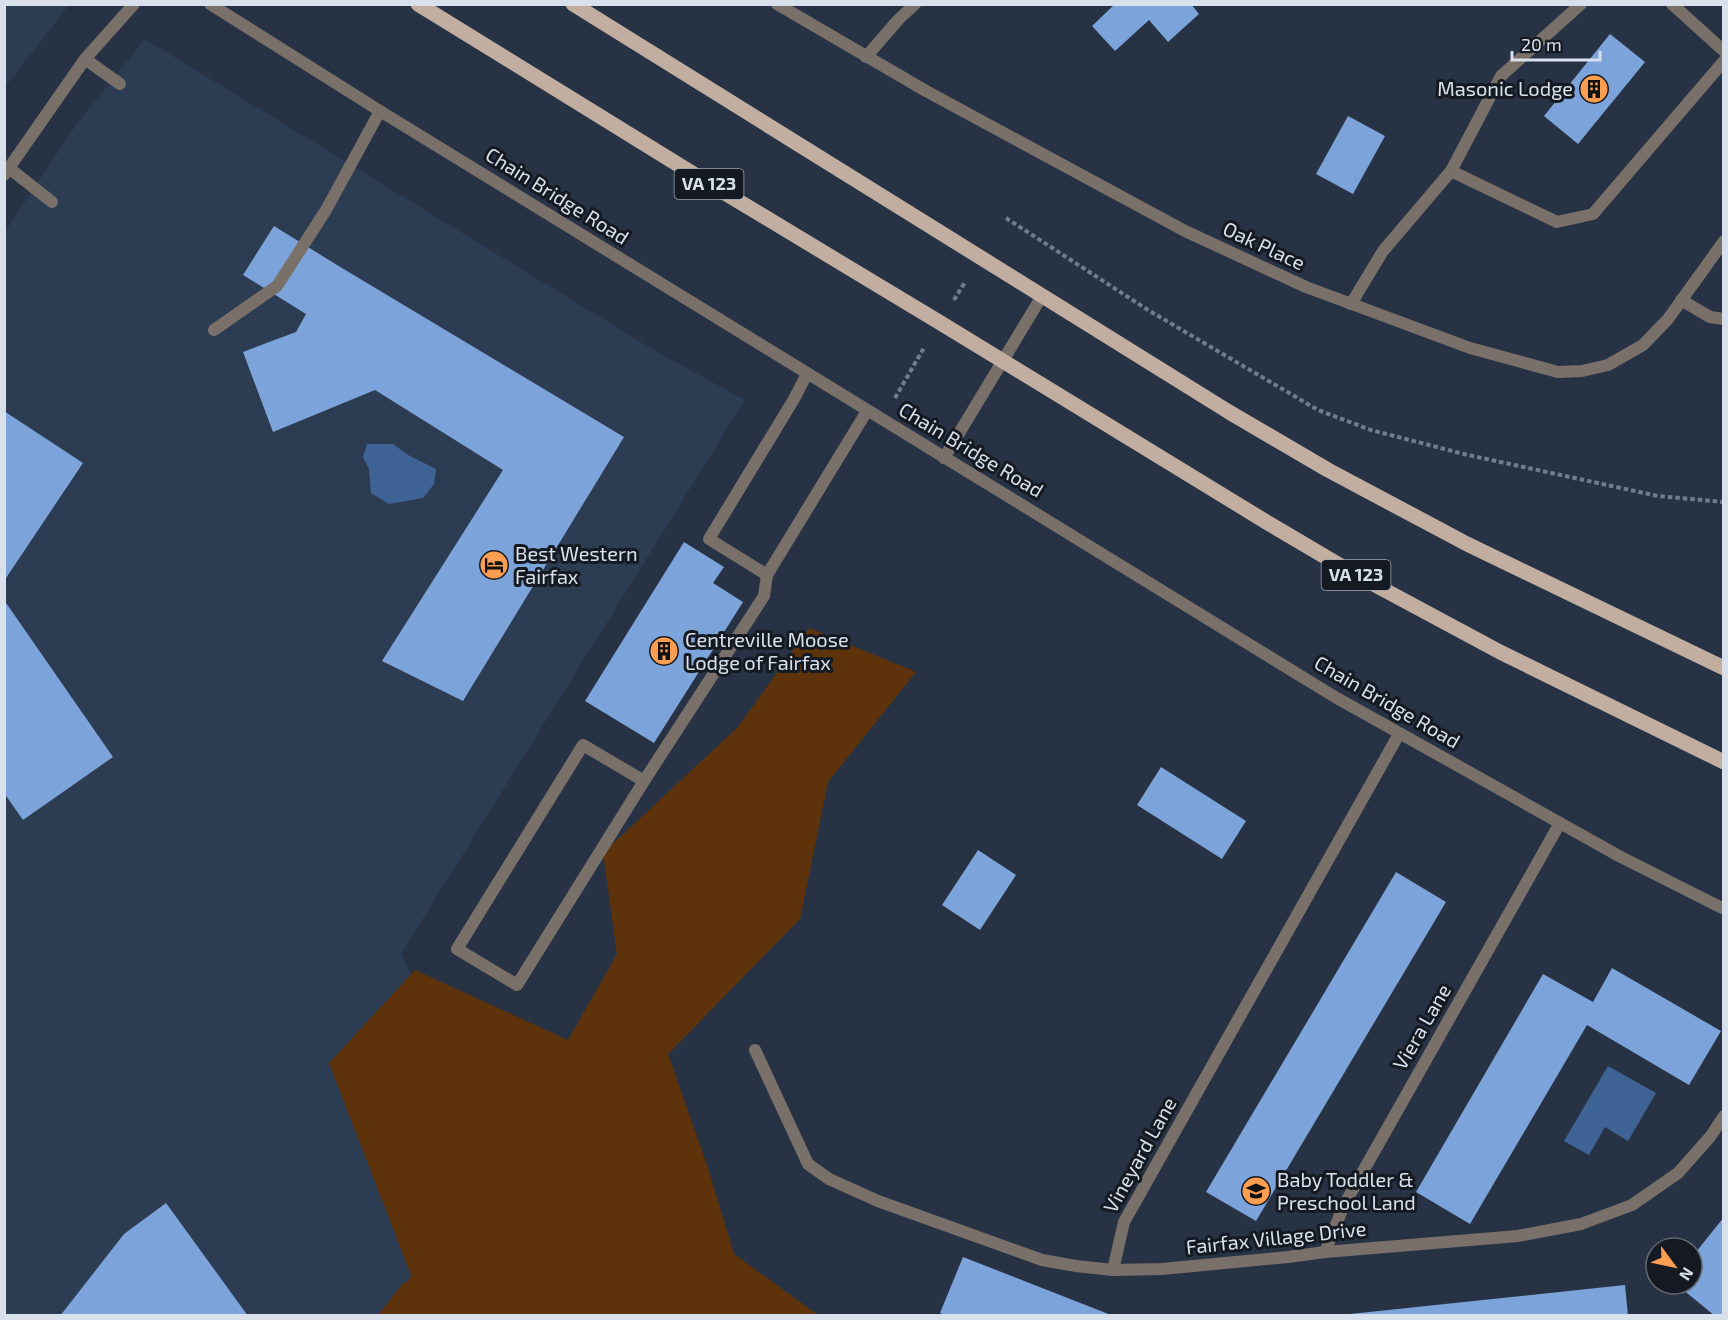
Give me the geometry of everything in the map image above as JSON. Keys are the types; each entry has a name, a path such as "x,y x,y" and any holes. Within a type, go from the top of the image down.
{"main road":[{"name":"VA 123","path":"418,4 694,176 1361,578 1510,658 1724,762"},
{"path":"573,4 1229,412 1387,502 1538,580 1724,668"}],"street":[{"path":"52,202 7,172 85,59 134,4"},
{"name":"Chain Bridge Road","path":"210,4 380,111 1325,691 1619,856 1724,909"},
{"name":"Oak Place","path":"777,4 866,57 1185,231 1305,286 1352,304 1470,348 1558,372 1582,371 1608,365 1636,350 1668,319 1724,241"},
{"path":"866,57 915,4"},
{"path":"1352,304 1383,251 1451,171 1501,76 1581,4"},
{"path":"1671,4 1724,51"},
{"path":"85,59 120,84"},
{"path":"1451,171 1557,222 1593,214 1724,61"},
{"path":"214,330 277,285 326,210 380,111"},
{"path":"944,458 1042,296"},
{"path":"1682,300 1710,316 1724,319"},
{"path":"767,575 709,539 807,374"},
{"path":"644,781 584,745 457,949 517,985 644,781 764,596 767,575 867,411"},
{"name":"Vineyard Lane","path":"1113,1270 1124,1222 1399,734"},
{"name":"Viera Lane","path":"1324,1252 1344,1205 1560,823"},
{"path":"755,1050 808,1164 829,1179 878,1201 1042,1260 1113,1270"},
{"name":"Fairfax Village Drive","path":"1113,1270 1162,1269 1324,1252 1518,1236 1581,1224 1632,1205 1678,1173 1710,1137 1724,1116"}],"path":[{"path":"1006,218 1148,310 1318,410 1371,430 1468,455 1658,496 1724,502"},
{"path":"954,300 965,282"},
{"path":"895,398 925,346"}],"shaded area":[{"path":"4,5 69,5 5,87"},
{"path":"145,39 659,353 745,400 401,954 437,1028 519,1172 378,1315 5,1316 5,232 76,125"},
{"path":"809,628 916,672 828,782 800,919 668,1054 708,1168 734,1254 818,1315 378,1315 404,1282 407,1283 411,1275 329,1063 415,970 568,1040 617,954 603,853 738,727"}],"water":[{"path":"367,444 393,444 408,455 436,469 434,484 423,498 389,504 371,493 369,469 363,457"},
{"path":"1608,1066 1656,1093 1628,1141 1605,1127 1589,1155 1564,1141"}],"building":[{"path":"1115,4 1191,4 1199,14 1168,42 1149,20 1115,51 1092,26"},
{"name":"Masonic Lodge","path":"1610,34 1645,62 1578,144 1544,116"},
{"path":"1348,116 1385,136 1353,194 1316,174"},
{"name":"Best Western Fairfax","path":"274,226 624,437 463,701 382,661 503,470 375,390 273,432 243,352 296,332 306,314 243,275"},
{"path":"4,411 83,463 4,581"},
{"name":"Centreville Moose Lodge of Fairfax","path":"684,542 724,567 713,583 743,602 654,743 585,701"},
{"path":"4,600 113,757 23,820 4,793"},
{"path":"1161,767 1246,821 1222,859 1137,805"},
{"path":"978,850 1016,875 980,930 942,905"},
{"path":"1396,872 1446,902 1256,1221 1206,1192"},
{"path":"1612,968 1721,1031 1689,1085 1587,1025 1470,1224 1416,1192 1543,974 1593,1002"},
{"path":"166,1203 248,1316 60,1316 124,1234"},
{"path":"1724,1217 1724,1316 1715,1316 1691,1296 1704,1296 1704,1242"},
{"path":"963,1257 1111,1316 946,1316 940,1313"},
{"path":"1625,1285 1628,1316 1350,1316 1350,1314"}],"place":[{"name":"Masonic Lodge","path":"1594,89"},
{"name":"Best Western Fairfax","path":"494,565"},
{"name":"Centreville Moose Lodge of Fairfax","path":"664,651"},
{"name":"Baby Toddler & Preschool Land","path":"1256,1191"}]}
